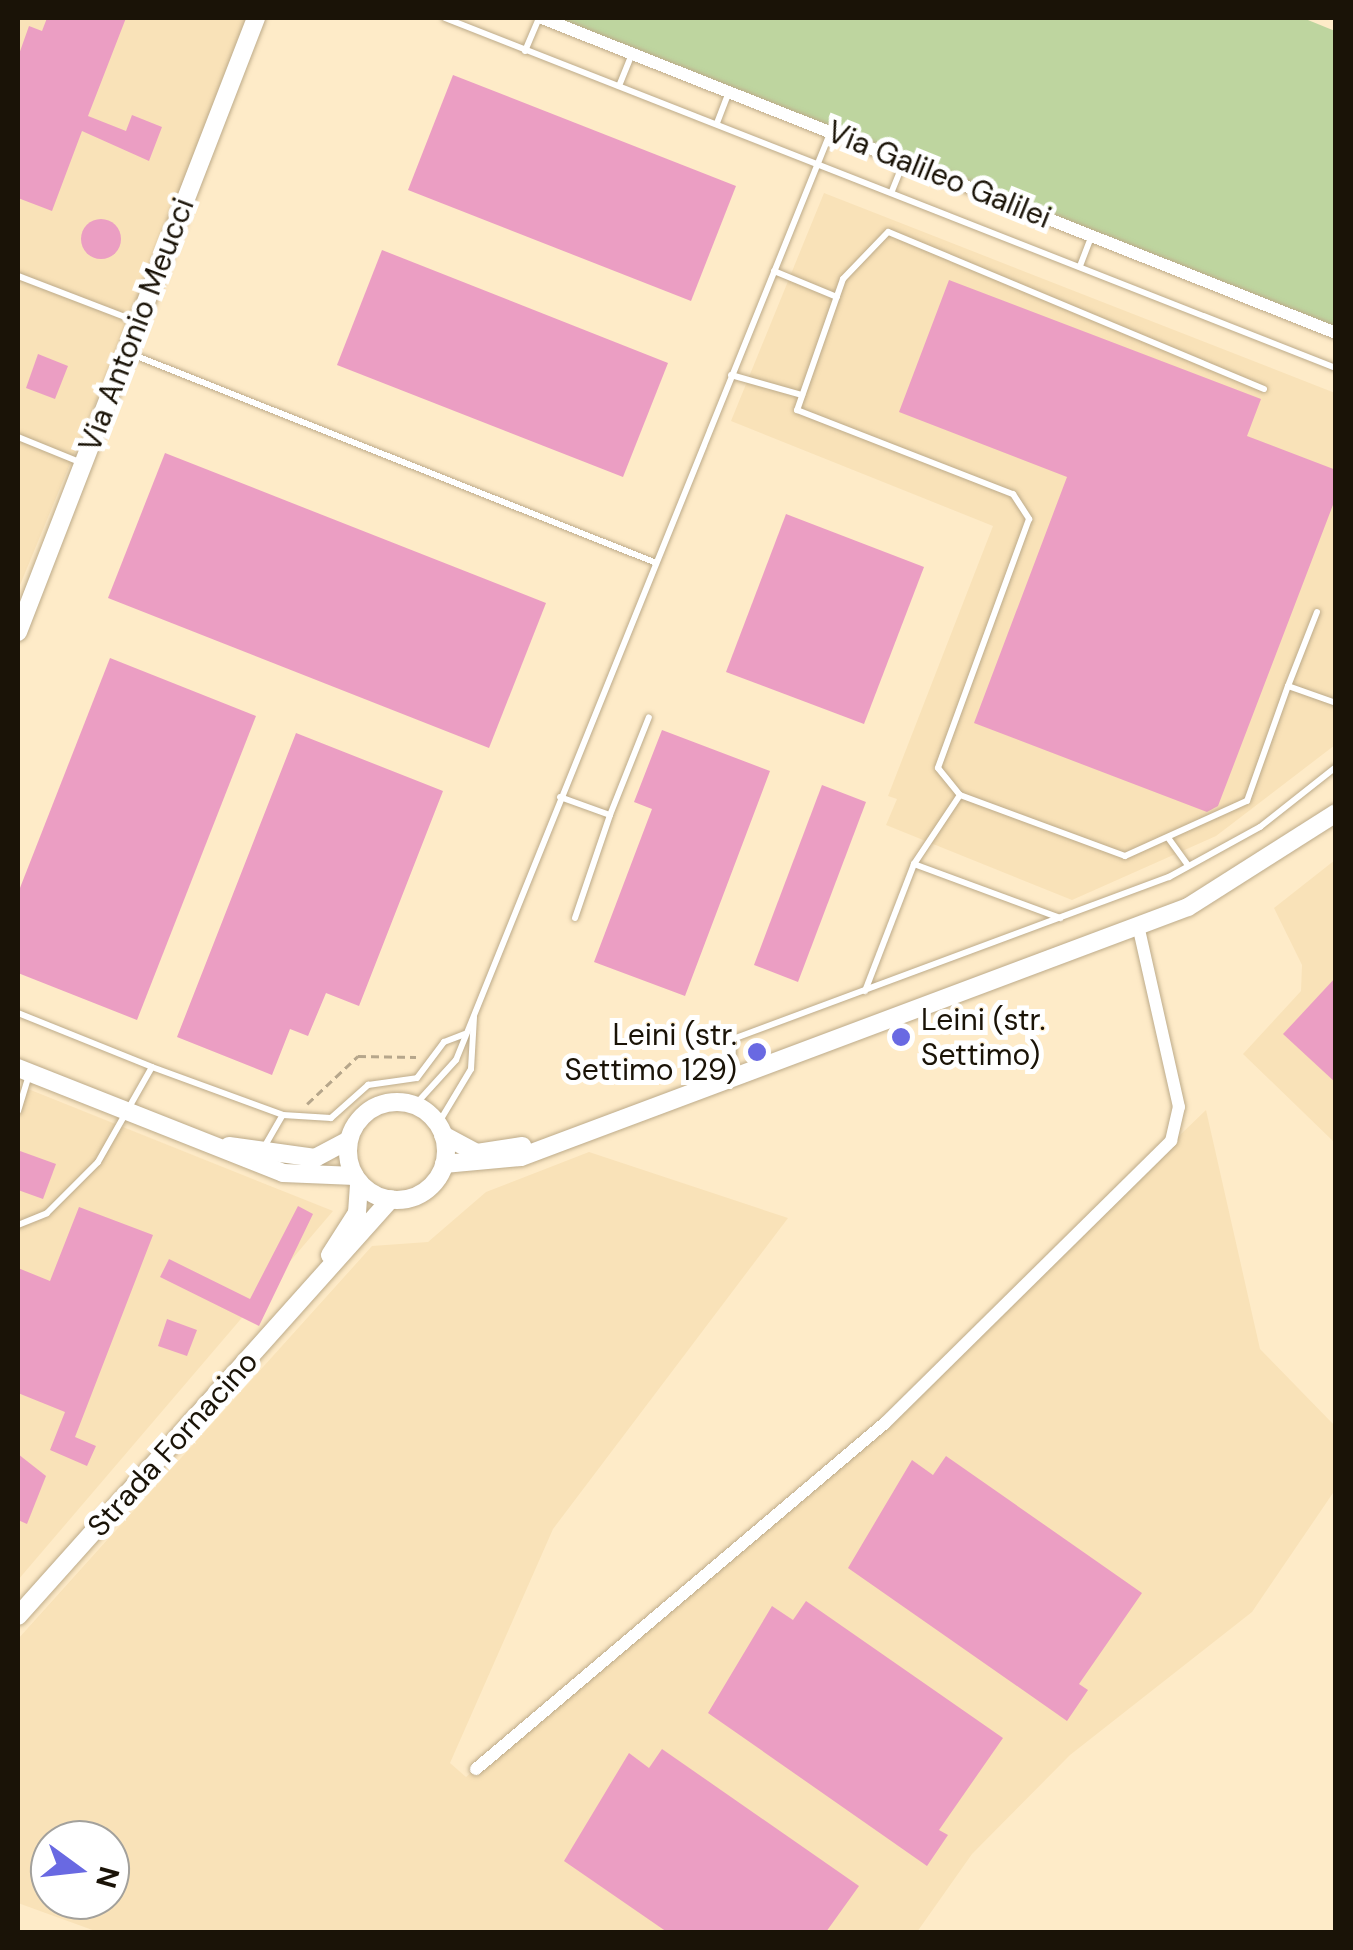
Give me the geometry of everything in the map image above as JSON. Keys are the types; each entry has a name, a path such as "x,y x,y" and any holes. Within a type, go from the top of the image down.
{"street":[{"name":"Via Antonio Meucci","path":"18,632 256,18"},
{"name":"Via Galileo Galilei","path":"540,18 1336,332"},
{"path":"444,1164 502,1162 547,1142 1138,925 1231,884 1336,812"},
{"path":"476,1769 885,1423 1171,1141 1178,1107 1138,925"},
{"path":"24,1070 261,1155 306,1177 357,1179 391,1199 418,1195 444,1164 441,1130"},
{"path":"261,1155 314,1158 350,1140 367,1112 415,1105 441,1130 477,1153 547,1142"},
{"path":"350,1140 357,1179"},
{"name":"Strada Fornacino","path":"324,1269 357,1212 357,1179"},
{"name":"Strada Fornacino","path":"18,1616 324,1269 391,1199"}],"lane":[{"path":"446,18 1335,366"},
{"path":"525,51 540,18"},
{"path":"620,86 633,53"},
{"path":"717,123 730,90"},
{"path":"415,1105 445,1082 466,1034 832,130"},
{"path":"892,192 905,160"},
{"path":"1264,389 888,232 836,297 797,410 1014,494 1029,519 938,768 960,795 1125,856 1247,802 1317,612"},
{"path":"1080,266 1092,237"},
{"path":"774,271 836,297"},
{"path":"18,276 139,322"},
{"path":"128,352 654,562"},
{"path":"731,374 802,396"},
{"path":"18,436 83,464"},
{"path":"1288,686 1336,703"},
{"path":"575,918 649,717"},
{"path":"732,1074 733,1040 1062,918 1188,866 1260,827 1336,767"},
{"path":"864,992 914,864 960,795"},
{"path":"560,797 610,815"},
{"path":"1168,839 1188,866"},
{"path":"914,864 1062,918"},
{"path":"441,1130 471,1069 475,1011"},
{"path":"18,1014 283,1115 331,1118 368,1085 417,1078 444,1042 466,1034"},
{"path":"18,1225 47,1213 109,1148 134,1111 152,1067"},
{"path":"18,1111 24,1070"},
{"path":"261,1155 283,1115"}],"path":[{"path":"307,1104 358,1056 417,1057"}],"shaded area":[{"path":"18,18 254,18 18,590"},
{"path":"824,193 1335,393 1335,745 1216,836 1072,900 886,825 897,799 888,796 993,526 731,421"},
{"path":"1335,860 1335,1143 1243,1054 1301,991 1302,965 1274,908"},
{"path":"18,1085 333,1211 18,1580"},
{"path":"1206,1110 1260,1349 1335,1426 1335,1490 1252,1612 1070,1755 972,1854 917,1932 98,1932 65,1920 130,1920 130,1820 30,1820 30,1907 18,1903 18,1639 372,1246 428,1242 486,1192 589,1152 788,1218 553,1529 450,1763 466,1777 856,1447"}],"green space":[{"path":"542,18 1303,18 1335,31 1335,329"}],"building":[{"path":"47,18 126,18 88,116 126,131 132,115 162,127 149,161 82,131 52,211 18,198 18,57 29,26 42,31"},
{"path":"453,75 736,186 691,301 408,190"},
{"path":"101,219 115,225 121,239 115,253 101,259 87,253 81,239 87,225"},
{"path":"382,250 668,363 623,477 337,365"},
{"path":"949,280 1261,399 1247,436 1336,470 1336,497 1218,806 1207,812 974,723 1067,477 899,412"},
{"path":"38,354 68,366 55,399 26,388"},
{"path":"165,453 546,603 489,748 108,598"},
{"path":"786,514 924,567 864,724 726,672"},
{"path":"110,658 256,716 137,1020 18,973 18,893"},
{"path":"662,730 770,771 685,996 594,962 652,809 634,802"},
{"path":"296,733 443,791 359,1006 326,993 308,1036 290,1029 272,1075 177,1037"},
{"path":"822,785 866,802 798,982 754,965"},
{"path":"1336,977 1336,1083 1283,1034"},
{"path":"20,1151 56,1164 43,1199 18,1190"},
{"path":"298,1206 313,1214 259,1326 160,1277 169,1259 250,1299"},
{"path":"79,1207 153,1235 75,1437 96,1446 87,1466 50,1450 65,1412 18,1393 18,1268 50,1281"},
{"path":"167,1319 197,1330 187,1356 158,1346"},
{"path":"18,1454 46,1476 27,1524 18,1520"},
{"path":"946,1456 1142,1593 1079,1684 1088,1690 1067,1721 848,1568 912,1460 933,1475"},
{"path":"806,1601 1003,1738 939,1830 948,1835 927,1866 708,1713 772,1606 793,1620"},
{"path":"662,1749 859,1886 826,1932 667,1932 564,1861 629,1753 649,1768"}],"place":[{"name":"Leini (str. Settimo)","path":"901,1037"},
{"name":"Leini (str. Settimo 129)","path":"757,1052"}]}
